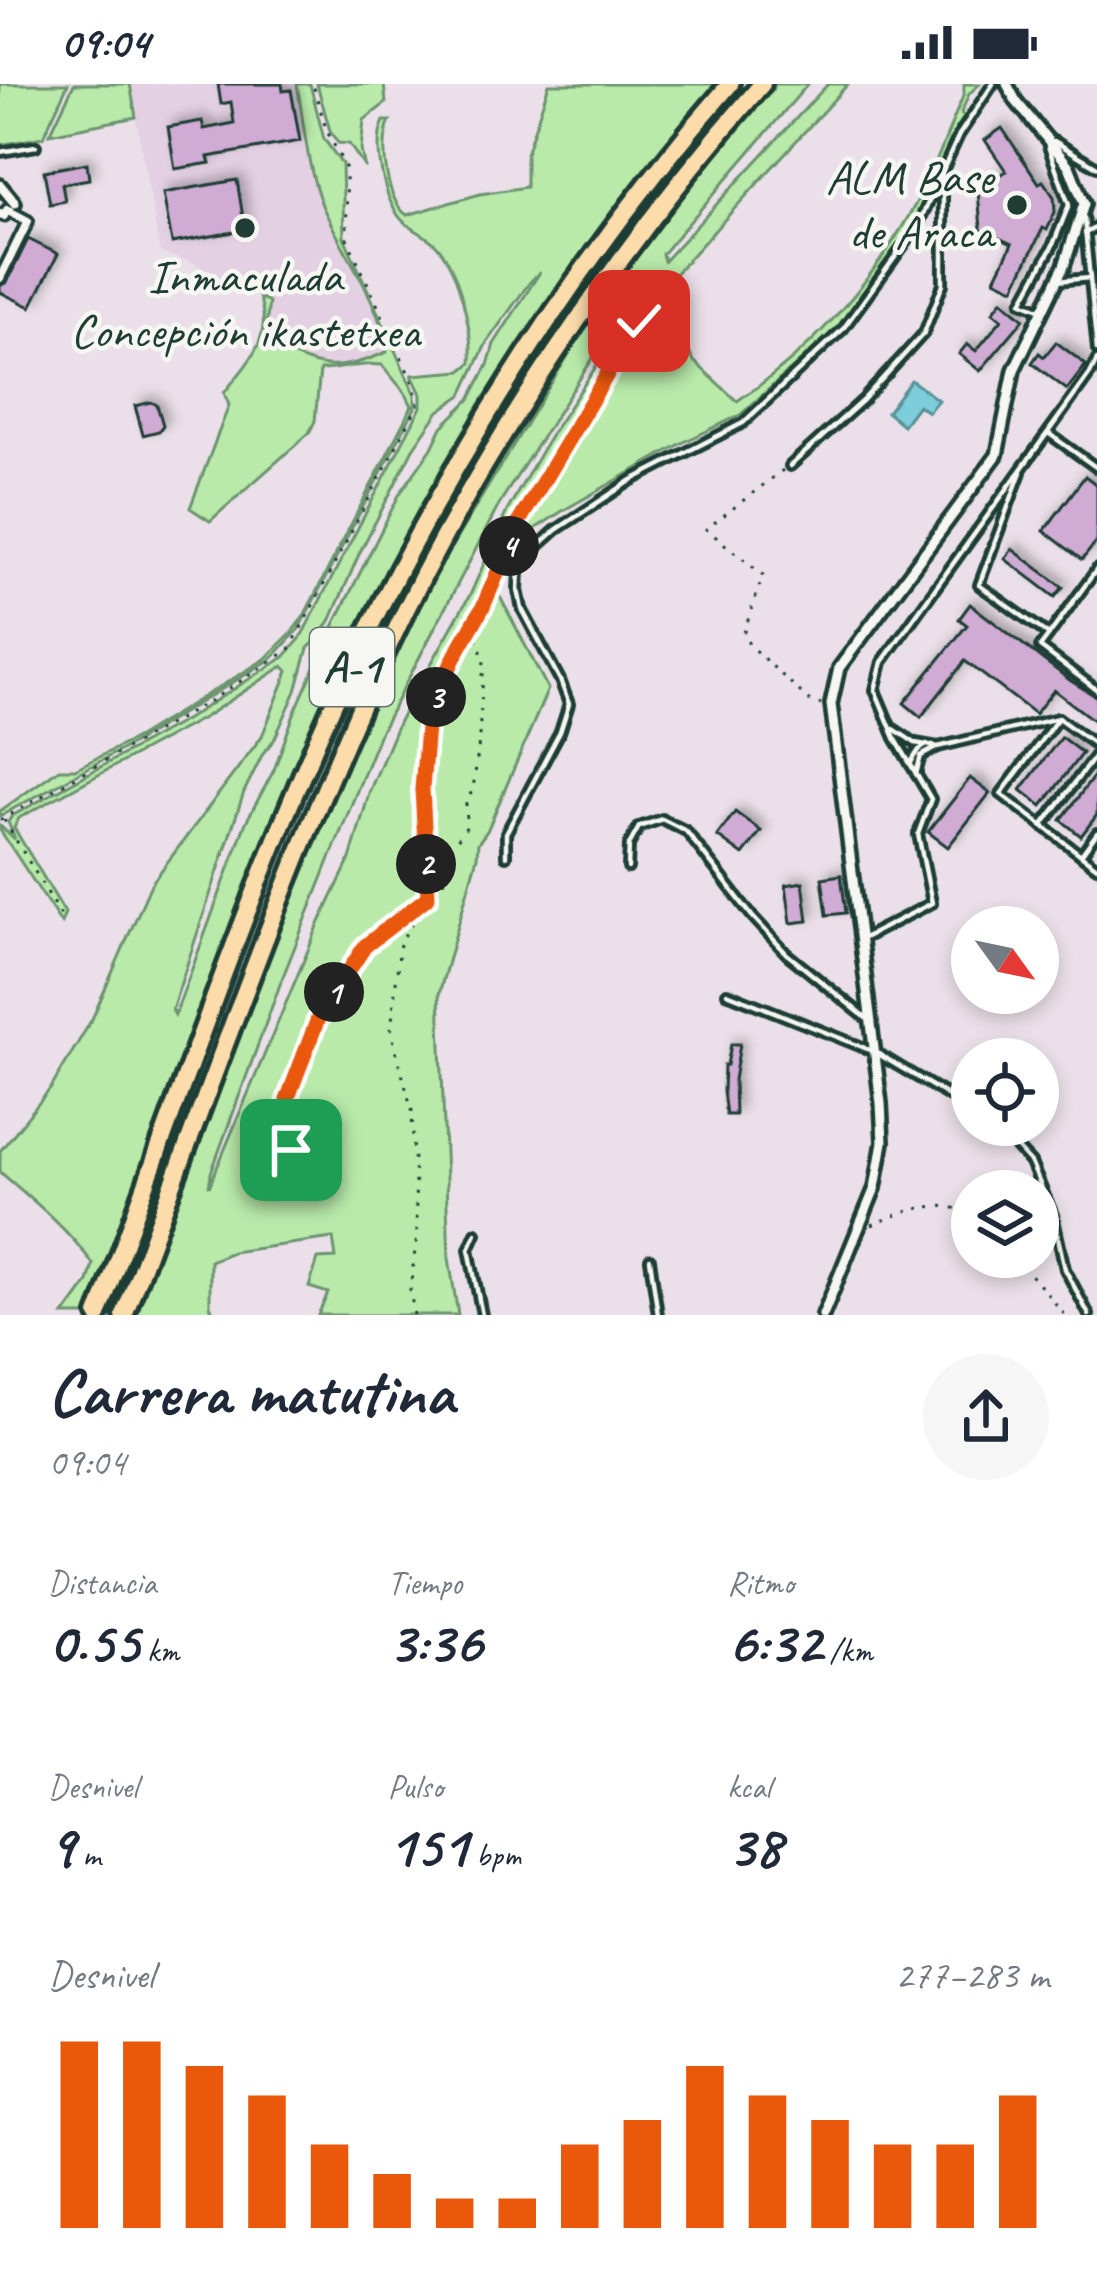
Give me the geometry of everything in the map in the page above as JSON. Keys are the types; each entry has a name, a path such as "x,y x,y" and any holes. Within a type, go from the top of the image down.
{"highway":[{"name":"A-1","path":"98,1315 301,778 364,639 451,478 543,326 730,84"},
{"name":"A-1","path":"124,1315 322,794 425,573 565,339 656,213 762,84"}],"street":[{"path":"823,1315 875,1188 883,1142 831,708 839,668 998,455 1014,370 1083,207 1069,166 1007,84"},
{"path":"0,185 15,202"},
{"path":"0,214 4,216 7,210 28,220 0,278"}],"lane":[{"path":"506,856 506,833 560,732 569,704 522,609 519,571 526,557 556,530 632,480 742,423 843,329 916,226 958,135 993,84"},
{"path":"1044,135 1097,167"},
{"path":"1042,310 1022,302 1069,206 1044,135"},
{"path":"0,152 36,146"},
{"path":"790,466 863,400 924,333 943,284 943,171"},
{"path":"1083,207 1097,350"},
{"path":"1085,233 1097,227"},
{"path":"1056,280 1090,278"},
{"path":"860,940 932,903 918,833 931,799 875,690 882,662 1097,361"},
{"path":"1048,433 1097,468"},
{"path":"1023,466 979,585 1049,635"},
{"path":"1097,569 1040,647 1097,690"},
{"path":"916,774 921,756 938,747 1058,718"},
{"path":"1042,826 1097,750 1058,718"},
{"path":"1058,718 1001,794 1097,867"},
{"path":"890,724 905,738 938,747"},
{"path":"910,764 925,746"},
{"path":"628,868 629,845 639,827 662,819 686,832 787,954 871,1022"},
{"path":"1081,855 1097,832"},
{"path":"727,993 874,1052 951,1098"},
{"path":"1016,1146 1031,1162 1053,1215 1065,1269 1089,1315"},
{"path":"476,1233 470,1249 482,1315"},
{"path":"650,1259 658,1315"}],"path":[{"path":"62,917 2,819 207,703 290,649 418,405 414,385 347,238 346,169 326,129 314,84"},
{"path":"414,1315 410,1289 417,1235 412,1111 391,1031 400,943 428,897 422,789 428,714 483,607 520,520 639,321"},
{"path":"790,466 706,529 763,575 744,632 749,645 809,700 831,708"},
{"path":"291,1150 287,1100 319,1016 365,946 448,876 449,850 467,826 484,660 472,626"},
{"path":"857,1230 920,1206 951,1209"},
{"path":"1034,1278 1065,1315"}],"shaded area":[{"name":"Inmaculada Concepción ikastetxea","path":"130,84 297,84 321,202 372,303 387,352 347,367 326,368 263,344 268,302 191,262 160,253"}],"green space":[{"path":"0,84 68,84 43,137 0,145"},
{"path":"74,84 130,84 136,117 50,134"},
{"path":"297,84 310,84 324,139 342,164 344,237 415,395 415,408 298,630 271,659 137,741 0,816 0,811 59,769 75,769 138,737 265,659 304,616 412,406 382,365 320,370 315,421 309,433 210,521 190,508 229,405 224,393 261,338 259,297 269,302 264,344 324,366 350,364 387,352 369,295 317,191"},
{"path":"317,84 384,84 386,103 364,120 361,150 365,168 349,144 338,143 330,131"},
{"path":"549,84 718,84 609,217 541,315 396,555 257,861 86,1315 64,1315 88,1282 93,1264 38,1204 0,1172 0,1151 51,1088 92,1019 151,884 262,736 288,671 283,666 205,717 19,818 14,828 65,913 61,923 0,826 15,839 8,822 12,816 187,719 284,657 300,639 421,407 412,375 461,371 471,363 467,319 446,258 401,219 389,199 379,144 384,121 390,121 385,143 389,185 407,215 480,194 526,187 526,154","holes":["540,272 494,344 470,399 442,427 399,495 330,633 274,770 246,822 175,1015 172,1010 244,792 296,691 308,648 331,619 413,449 439,411 462,395 487,342"]},
{"path":"775,84 808,84 662,254 664,261 828,84 848,84 674,275 665,296 694,361 737,401 812,340 876,266 926,183 964,84 979,84 969,94 961,113 964,117 909,235 852,313 740,415 682,443 518,540 496,589 548,689 478,843 439,994 449,1258 458,1315 318,1315 328,1293 309,1287 318,1259 336,1258 333,1238 232,1252 210,1261 214,1315 135,1315 282,922 389,668 439,567 572,349 649,238","holes":["613,327 619,332 507,511 471,593 399,721 370,790 350,859 209,1187 282,979 380,733 501,501"]}],"water":[{"path":"911,380 938,400 928,412 918,405 903,425 887,412"}],"building":[{"path":"218,84 282,84 283,91 291,90 300,141 208,157 210,163 175,169 168,127 202,121 204,129 234,123 231,102 221,104"},
{"name":"ALM Base de Araca","path":"1002,128 1054,197 1055,212 1014,288 995,279 1012,244 981,230 978,190 1006,171 985,140"},
{"path":"87,163 89,179 62,184 65,201 50,204 44,171"},
{"path":"237,180 245,230 172,243 163,193"},
{"path":"28,239 58,254 31,307 0,292"},
{"path":"1002,300 1024,319 980,371 959,354 967,344 976,351 1002,319 993,312"},
{"path":"1056,342 1086,365 1067,390 1032,363"},
{"path":"157,405 163,425 143,435 135,406"},
{"path":"1085,476 1097,485 1097,541 1082,560 1044,531"},
{"path":"1012,549 1063,587 1055,597 1005,559"},
{"path":"970,604 1097,697 1097,723 1054,690 1035,714 965,661 921,717 904,703 967,625 959,619"},
{"path":"1061,737 1082,753 1042,806 1021,790"},
{"path":"1097,772 1097,815 1081,836 1061,820"},
{"path":"970,778 990,793 948,847 928,832"},
{"path":"735,812 761,831 743,855 717,836"},
{"path":"841,875 846,913 827,915 822,878"},
{"path":"803,882 808,921 791,923 786,885"},
{"path":"731,1044 740,1044 735,1115 726,1115 724,1065"}],"place":[{"name":"ALM Base de Araca","path":"1017,205"},
{"name":"Inmaculada Concepción ikastetxea","path":"245,228"}],"route":[{"path":"291,1150 287,1100 319,1016 365,946 428,897 422,789 428,714 483,607 520,520 639,321"}]}
